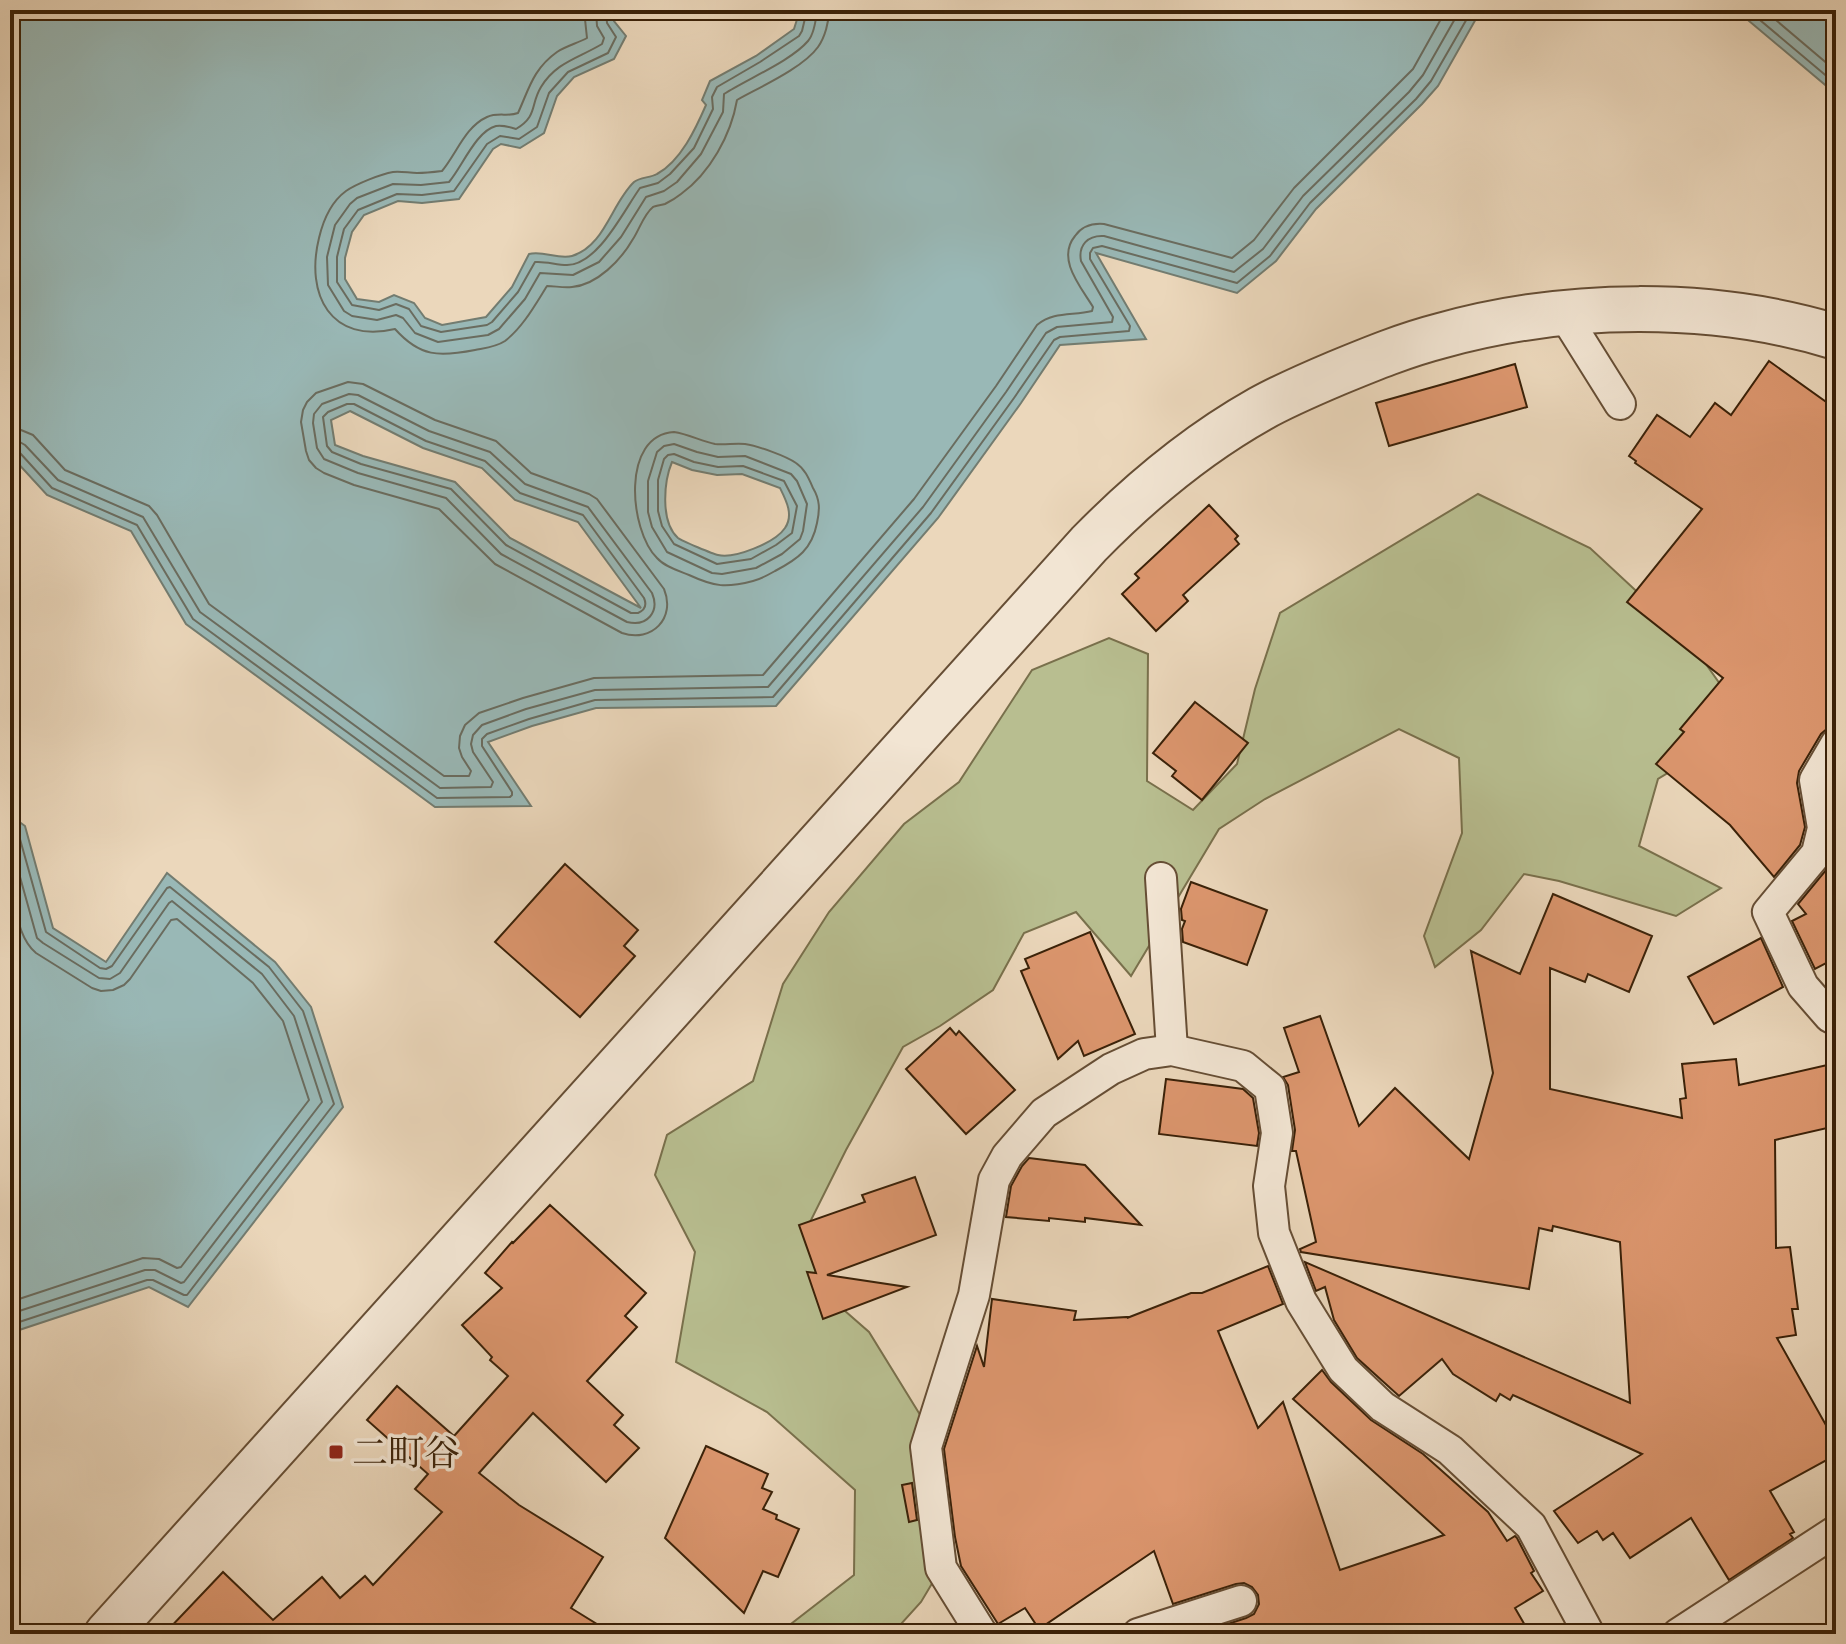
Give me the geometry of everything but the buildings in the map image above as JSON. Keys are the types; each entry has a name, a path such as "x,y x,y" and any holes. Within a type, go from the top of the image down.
{"street":[{"path":"107,1634 1079,555 1157,479 1223,432 1302,388 1381,355 1441,335 1491,324 1563,313 1682,309 1765,320 1836,337"}],"lane":[{"path":"1563,313 1620,404"},
{"path":"1836,744 1815,780 1823,828 1817,853 1768,912 1803,986 1830,1017 1836,1019"},
{"path":"1161,878 1172,1050"},
{"path":"982,1634 941,1568 926,1447 974,1295 994,1180 1007,1156 1044,1113 1111,1069 1144,1054 1172,1050 1243,1066 1270,1088 1277,1133 1269,1186 1274,1233 1301,1301 1343,1369 1383,1407 1450,1450 1531,1526 1589,1634"},
{"path":"1678,1634 1836,1531"},
{"path":"1138,1634 1241,1601"}],"green space":[{"path":"1478,494 1590,548 1689,640 1748,724 1658,779 1639,846 1721,888 1676,916 1559,881 1524,874 1481,930 1435,967 1424,936 1462,833 1459,758 1399,729 1265,799 1219,829 1131,976 1076,912 1024,933 993,990 903,1047 806,1230 821,1290 869,1332 935,1439 949,1555 921,1602 892,1634 778,1634 854,1575 855,1490 767,1412 676,1362 695,1252 655,1175 667,1135 753,1081 783,984 829,912 904,824 959,782 1032,670 1109,638 1148,654 1147,781 1193,810 1237,764 1255,689 1280,613"}],"water":[{"path":"10,10 613,10 614,21 626,36 614,59 574,77 557,96 544,133 520,148 501,144 493,149 459,199 422,203 398,201 364,215 352,232 345,258 345,279 357,299 379,302 394,295 414,303 425,318 442,325 486,317 512,287 529,254 567,257 583,251 600,234 634,182 657,174 680,153 706,105 702,100 710,81 756,56 794,29 800,10 1481,10 1438,86 1316,209 1276,261 1237,293 1096,253 1146,339 1060,345 938,518 776,706 596,708 488,742 531,806 435,807 186,624 131,531 47,495 10,458","holes":["350,411 423,448 482,468 515,500 578,522 641,608 510,538 455,482 335,445 331,420","672,462 717,475 742,474 780,488 787,503 788,523 780,534 764,544 725,556 678,538 668,522 665,501"]},
{"path":"1736,10 1836,10 1836,94"},
{"path":"10,815 25,826 53,928 106,962 167,873 275,962 311,1007 343,1107 188,1307 149,1287 10,1333"}],"place":[{"name":"二町谷","path":"336,1452"}]}
